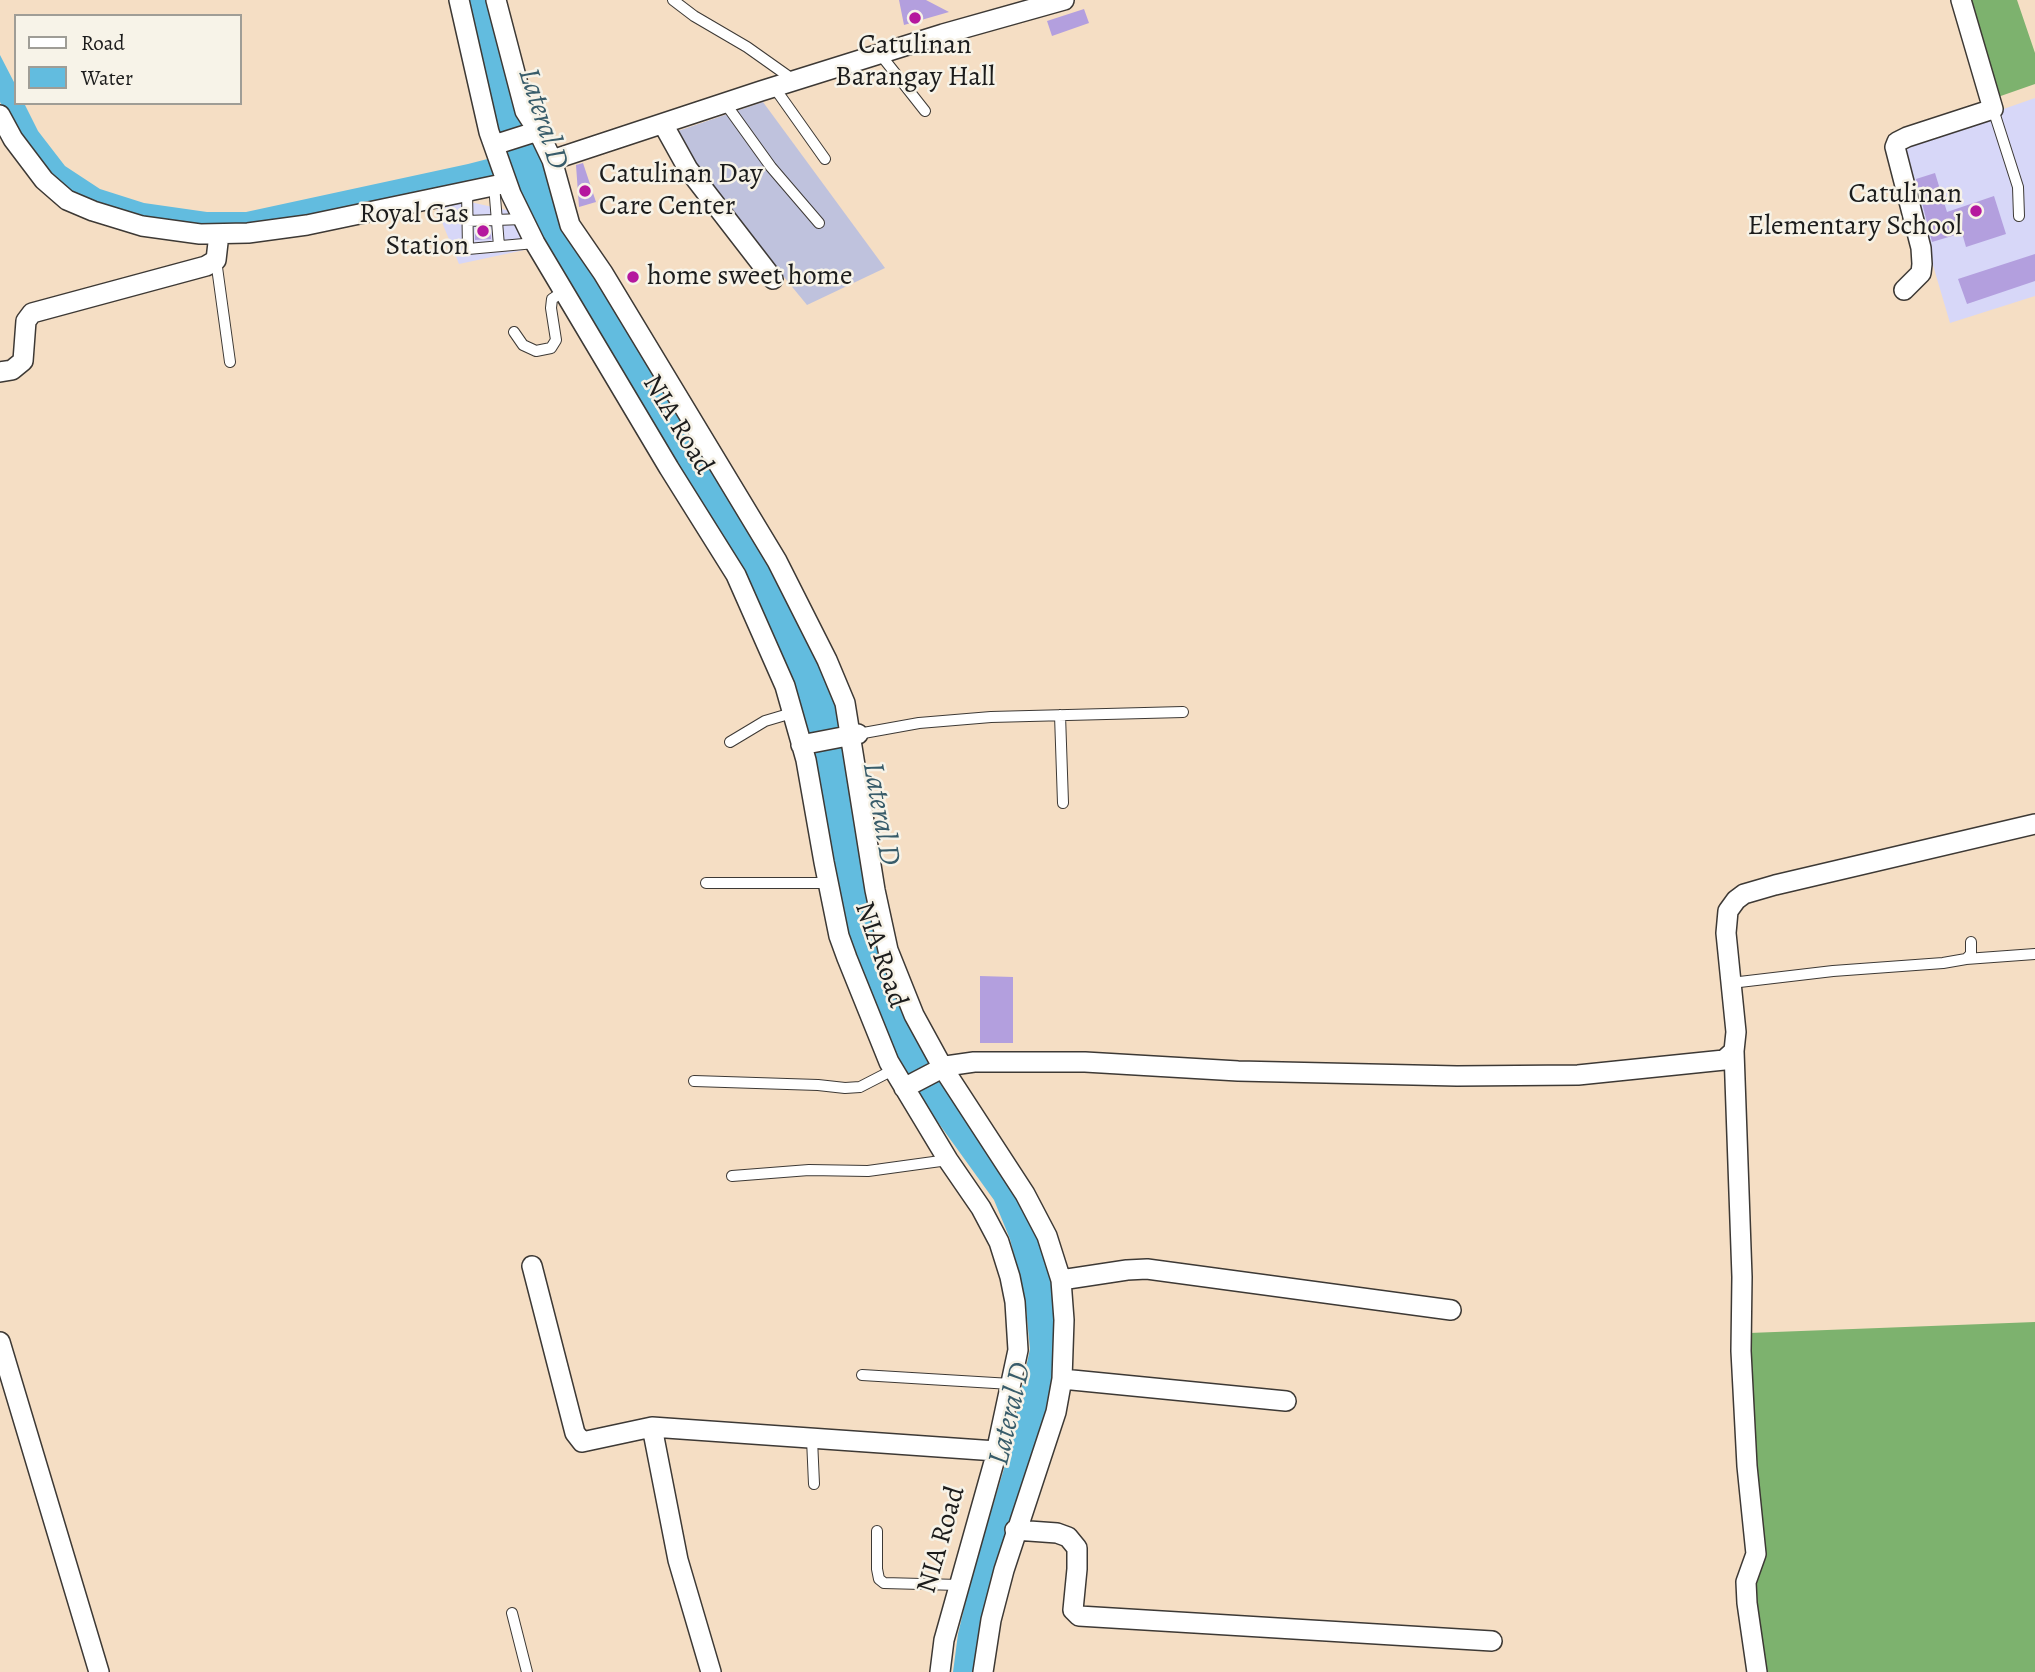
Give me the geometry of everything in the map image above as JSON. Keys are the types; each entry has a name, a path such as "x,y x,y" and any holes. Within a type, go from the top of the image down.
{"street":[{"name":"NIA Road","path":"459,0 489,132 523,219 669,468 736,575 785,686 806,744 828,883 839,936 847,958 893,1070 907,1087 948,1160 981,1208 999,1242 1010,1278 1018,1350 996,1451 944,1640 940,1672"},
{"path":"496,0 525,111 532,132 552,160 570,225 603,273 777,561 800,604 845,703 888,950 940,1070 1025,1194 1048,1236 1061,1280 1064,1320 1062,1379 1056,1412 1015,1530 991,1620 983,1672"},
{"path":"552,160 943,34 1064,0"},
{"path":"1904,290 1921,273 1922,264 1921,248 1895,147 1897,142 1993,109 1961,0"},
{"path":"0,115 13,139 44,180 67,200 142,226 200,234 248,233 307,225 467,191 500,164 532,132"},
{"path":"663,124 688,169 773,279"},
{"path":"0,372 12,370 23,361 26,321 32,313 206,266 216,260 219,234"},
{"path":"806,744 851,736"},
{"path":"1757,1672 1746,1582 1756,1554 1747,1466 1741,1351 1742,1277 1734,1051 1736,1032 1726,933 1728,911 1744,894 1775,885 2035,824"},
{"path":"907,1087 940,1070 974,1062 1085,1062 1238,1071 1457,1076 1578,1075 1712,1062 1724,1060 1734,1051"},
{"path":"532,1266 575,1433 582,1442 652,1427 996,1451"},
{"path":"1061,1280 1147,1269 1451,1310"},
{"path":"0,1342 99,1672"},
{"path":"1062,1379 1286,1401"},
{"path":"652,1427 678,1560 711,1672"},
{"path":"1015,1530 1057,1533 1068,1537 1077,1548 1073,1610 1079,1616 1492,1641"},
{"path":"934,1672 940,1672"}],"lane":[{"path":"673,0 795,81"},
{"path":"880,54 925,111"},
{"path":"774,87 825,159"},
{"path":"725,103 771,167 819,223"},
{"path":"1993,109 2018,187 2020,216"},
{"path":"499,246 497,220 500,164"},
{"path":"467,191 468,248 535,243"},
{"path":"467,221 523,219"},
{"path":"216,260 230,362"},
{"path":"514,332 523,345 536,351 551,348 556,340 552,299 565,291"},
{"path":"851,736 919,723 991,717 1183,712"},
{"path":"730,742 765,721 793,713"},
{"path":"1060,715 1062,803"},
{"path":"706,883 828,883"},
{"path":"1966,959 1970,954 1971,942"},
{"path":"1731,983 1833,971 2035,954"},
{"path":"694,1081 845,1088 860,1087 893,1070"},
{"path":"732,1176 809,1170 868,1171 948,1160"},
{"path":"862,1375 1011,1384"},
{"path":"812,1439 814,1485"},
{"path":"877,1531 877,1569 879,1579 884,1583 959,1585"},
{"path":"512,1613 527,1672"}],"shaded area":[{"name":"Catulinan Elementary School","path":"2035,98 2035,296 1950,323 1898,146"},
{"path":"763,102 885,268 807,305 687,159 672,133"},
{"name":"Royal Gas Station","path":"470,202 511,211 529,249 459,264 435,205"}],"green space":[{"path":"1964,0 2017,0 2035,53 2035,84 1995,98"},
{"path":"2035,1322 2035,1672 1763,1672 1757,1643 1749,1333"}],"water":[{"name":"Lateral D","path":"466,0 488,0 523,126 811,641 842,718 882,953 1032,1216 1054,1278 1058,1320 1055,1368 1043,1428 975,1672 953,1672 958,1634 973,1571 1006,1462 1030,1349 1025,1298 1010,1239 994,1200 893,1060 853,957 790,676 495,175 310,216 247,227 201,227 142,217 72,194 53,180 21,140 0,102 0,55 14,82 14,105 25,105 38,131 65,166 100,189 144,203 207,212 246,212 507,154 499,133"}],"building":[{"name":"Catulinan Barangay Hall","path":"899,0 926,0 949,12 904,25"},
{"path":"1084,9 1089,23 1052,36 1047,21"},
{"name":"Catulinan Day Care Center","path":"583,163 596,202 579,207 576,165"},
{"path":"1935,173 1947,212 1994,196 2006,234 1966,247 1962,233 1932,242 1916,179"},
{"path":"475,228 490,228 491,239 475,240"},
{"path":"2035,254 2035,281 1967,304 1958,279"},
{"path":"980,976 1013,977 1013,1043 980,1043"}],"place":[{"name":"Catulinan Barangay Hall","path":"915,18"},
{"name":"Catulinan Day Care Center","path":"585,191"},
{"name":"Catulinan Elementary School","path":"1976,211"},
{"name":"Royal Gas Station","path":"483,231"},
{"name":"home sweet home","path":"633,277"}]}
